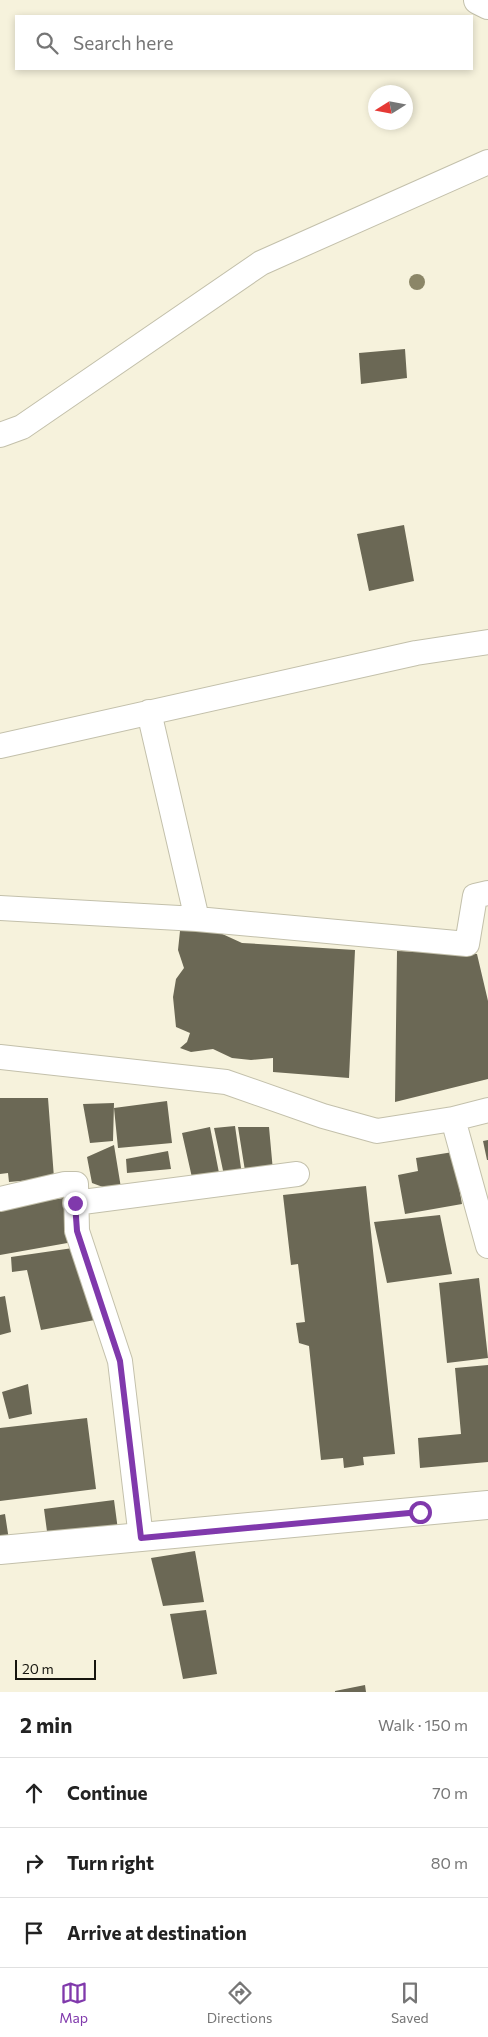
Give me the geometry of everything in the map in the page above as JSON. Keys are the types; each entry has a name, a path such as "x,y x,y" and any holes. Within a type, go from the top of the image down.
{"street":[{"path":"478,0 488,5"},
{"path":"0,435 22,427 261,264 488,162"},
{"path":"0,746 416,653 488,642"},
{"path":"149,712 197,919"},
{"path":"0,908 197,919 468,944 475,896 488,894"},
{"path":"0,1057 226,1082 323,1116 377,1132 453,1119 488,1110"},
{"path":"453,1119 488,1246"},
{"path":"75,1203 297,1174"},
{"path":"0,1199 65,1184 76,1184 77,1231 120,1361 141,1538"},
{"path":"0,1550 488,1505"}],"building":[{"path":"405,349 407,378 361,384 359,353"},
{"path":"404,525 414,581 369,591 357,534"},
{"path":"193,929 218,932 242,943 355,950 349,1078 273,1072 273,1058 251,1060 232,1058 213,1049 191,1052 180,1048 187,1042 190,1033 176,1027 173,997 176,979 184,968 178,950 180,931"},
{"path":"397,951 477,954 488,1001 488,1079 395,1102"},
{"path":"0,1098 48,1098 54,1178 9,1182 8,1173 0,1174"},
{"path":"167,1101 172,1143 118,1148 114,1108"},
{"path":"114,1103 113,1141 90,1143 83,1104"},
{"path":"235,1126 242,1175 225,1180 214,1128"},
{"path":"210,1127 220,1178 193,1182 182,1133"},
{"path":"238,1127 269,1127 273,1171 246,1177"},
{"path":"488,1140 488,1160 487,1160 483,1141"},
{"path":"114,1145 122,1194 92,1183 87,1157"},
{"path":"168,1151 171,1169 127,1173 126,1159"},
{"path":"453,1152 462,1204 405,1214 398,1175 418,1171 416,1158"},
{"path":"366,1186 395,1454 363,1457 364,1465 344,1468 343,1458 321,1460 309,1346 299,1343 296,1323 305,1322 298,1264 291,1265 283,1195"},
{"path":"63,1198 73,1242 0,1255 0,1208"},
{"path":"440,1215 452,1274 387,1283 374,1222"},
{"path":"73,1248 95,1320 41,1330 27,1270 12,1272 11,1257"},
{"path":"479,1278 488,1358 447,1363 439,1283"},
{"path":"5,1296 11,1332 0,1335 0,1297"},
{"path":"488,1365 488,1462 420,1468 418,1438 461,1434 455,1368"},
{"path":"28,1384 32,1414 9,1419 2,1392"},
{"path":"87,1418 96,1489 0,1501 0,1428"},
{"path":"114,1500 118,1530 48,1539 44,1509"},
{"path":"5,1514 9,1540 0,1541 0,1515"},
{"path":"195,1551 204,1602 163,1606 151,1558"},
{"path":"206,1610 217,1674 183,1679 170,1614"},
{"path":"365,1685 366,1692 335,1692 335,1691"}],"route":[{"path":"75,1203 77,1231 120,1361 141,1538 420,1512"}]}
